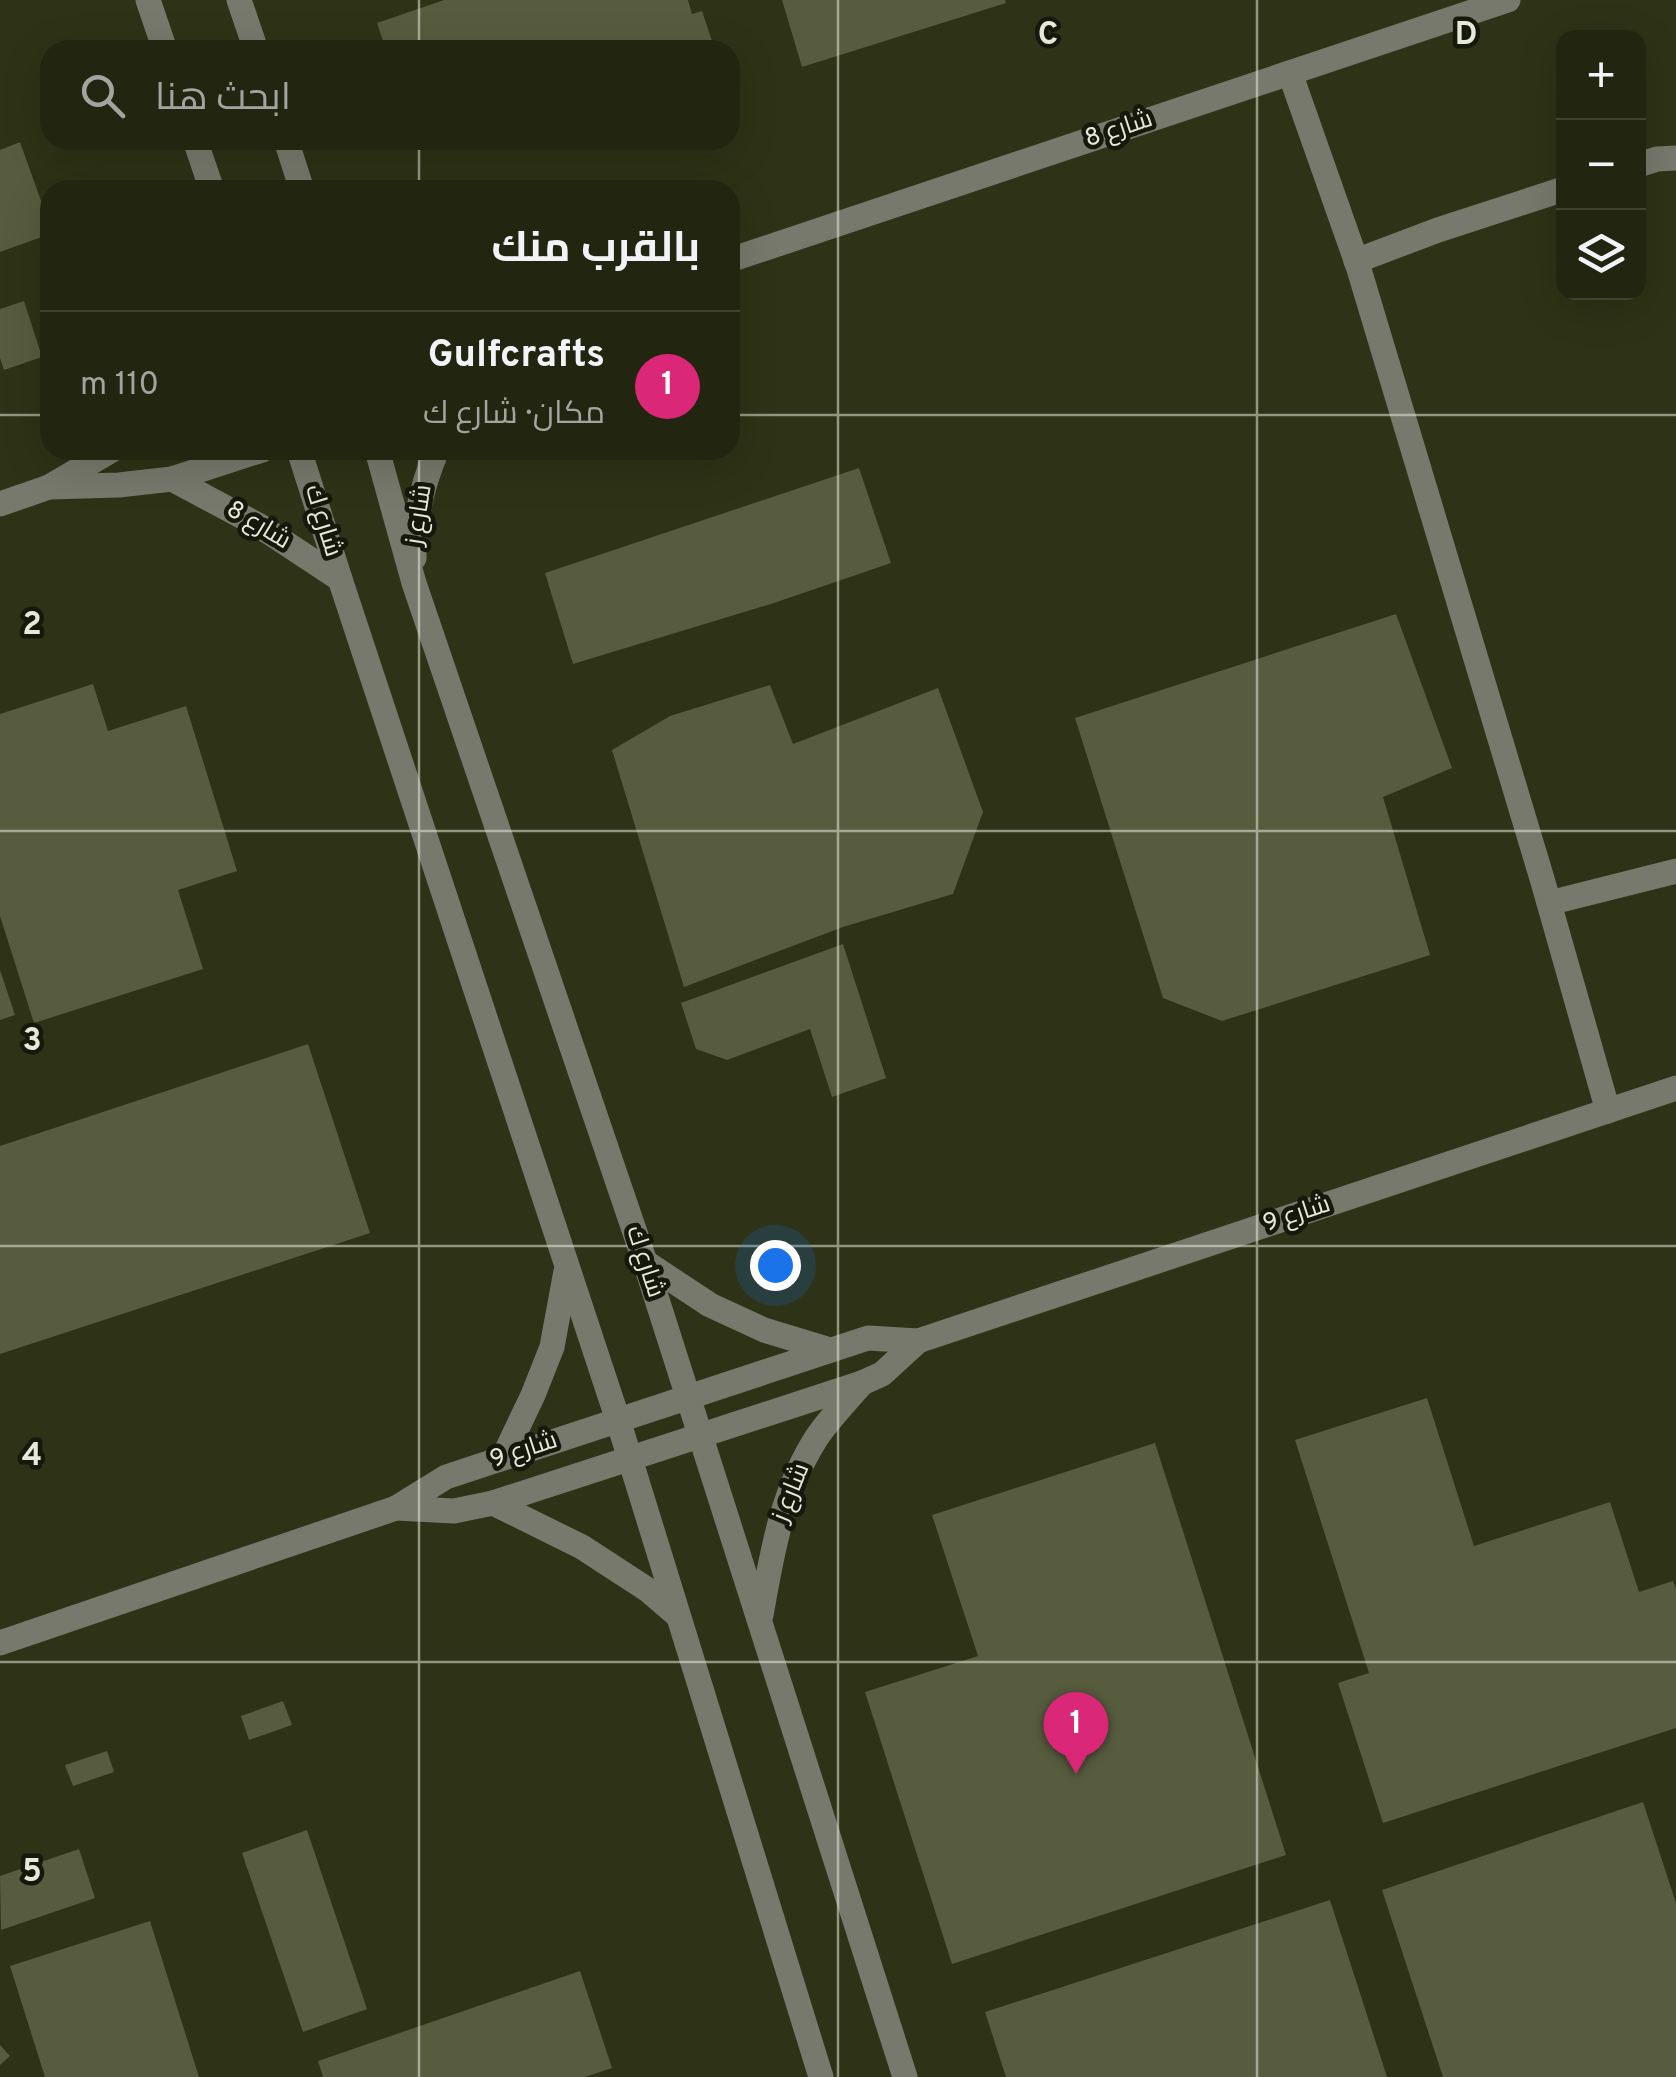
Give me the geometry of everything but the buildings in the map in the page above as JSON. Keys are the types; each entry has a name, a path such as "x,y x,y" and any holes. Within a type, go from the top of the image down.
{"street":[{"path":"148,0 162,40"},
{"path":"239,0 253,40"},
{"name":"شارع 8","path":"740,257 1508,0"},
{"path":"1290,73 1356,260 1608,1111"},
{"path":"198,150 209,180"},
{"path":"289,150 299,180"},
{"path":"1646,162 1676,158"},
{"path":"1356,260 1556,192"},
{"name":"شارع 8","path":"0,504 49,487 95,460"},
{"name":"شارع 8","path":"49,487 172,480 232,460"},
{"name":"شارع ك","path":"303,460 618,1420 821,2077"},
{"name":"شارع ك","path":"380,460 414,583 645,1262 906,2077"},
{"name":"شارع ز","path":"414,583 414,532 423,483 433,460"},
{"name":"شارع 8","path":"172,480 258,524 340,579"},
{"path":"1548,903 1676,871"},
{"name":"شارع 9","path":"0,1643 396,1508 446,1477 503,1458 868,1338 918,1342 1676,1088"},
{"name":"شارع 9","path":"645,1262 710,1305 764,1330 830,1350"},
{"path":"503,1458 552,1346 567,1266"},
{"name":"شارع 9","path":"396,1508 454,1511 493,1504 862,1383 882,1374 918,1342"},
{"name":"شارع ز","path":"760,1620 775,1536 795,1477 818,1436 862,1383"},
{"name":"شارع 9","path":"493,1504 582,1547 677,1614"}],"place":[{"name":"Gulfcrafts","path":"1076,1774"}]}
